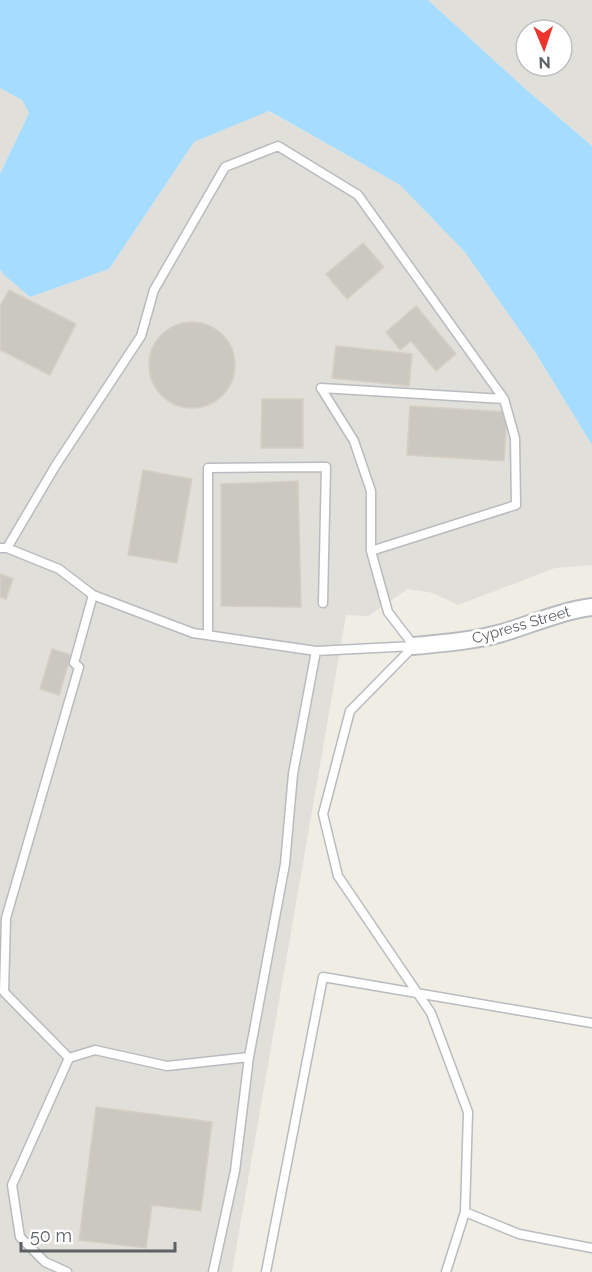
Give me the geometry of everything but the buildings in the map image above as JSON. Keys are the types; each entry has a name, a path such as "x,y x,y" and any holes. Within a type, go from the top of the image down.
{"street":[{"name":"Cypress Street","path":"414,646 472,640 571,610 592,607"}],"lane":[{"path":"371,551 516,505 515,438 504,399 358,195 278,146 225,167 154,290 141,336 3,548 58,569 93,595 193,633 316,651 414,646"},
{"path":"414,646 388,612 371,551 371,491 354,441 321,388 504,399"},
{"path":"208,635 208,468 326,467 323,603"},
{"path":"69,1058 4,992 6,918 79,667 74,663 93,595"},
{"path":"414,646 350,711 323,814 338,876 431,1014 468,1112 465,1212 446,1272"},
{"path":"213,1272 235,1171 249,1057 285,864 293,774 316,651"},
{"path":"267,1272 323,977 592,1023"},
{"path":"67,1272 45,1262 20,1237 12,1185 69,1058 95,1050 167,1066 249,1057"},
{"path":"465,1212 519,1234 592,1248"}],"shaded area":[{"path":"428,0 592,0 592,146 521,85"},
{"path":"0,88 22,100 29,113 0,174"},
{"path":"268,111 400,185 464,251 535,352 592,445 592,565 555,568 458,605 433,593 408,589 368,616 346,615 232,1272 0,1272 0,269 30,297 109,269 194,142"}],"water":[{"path":"0,0 428,0 592,146 592,445 535,352 464,251 400,185 269,111 194,142 109,269 30,297 0,269 0,174 29,113 22,100 0,88"}]}
